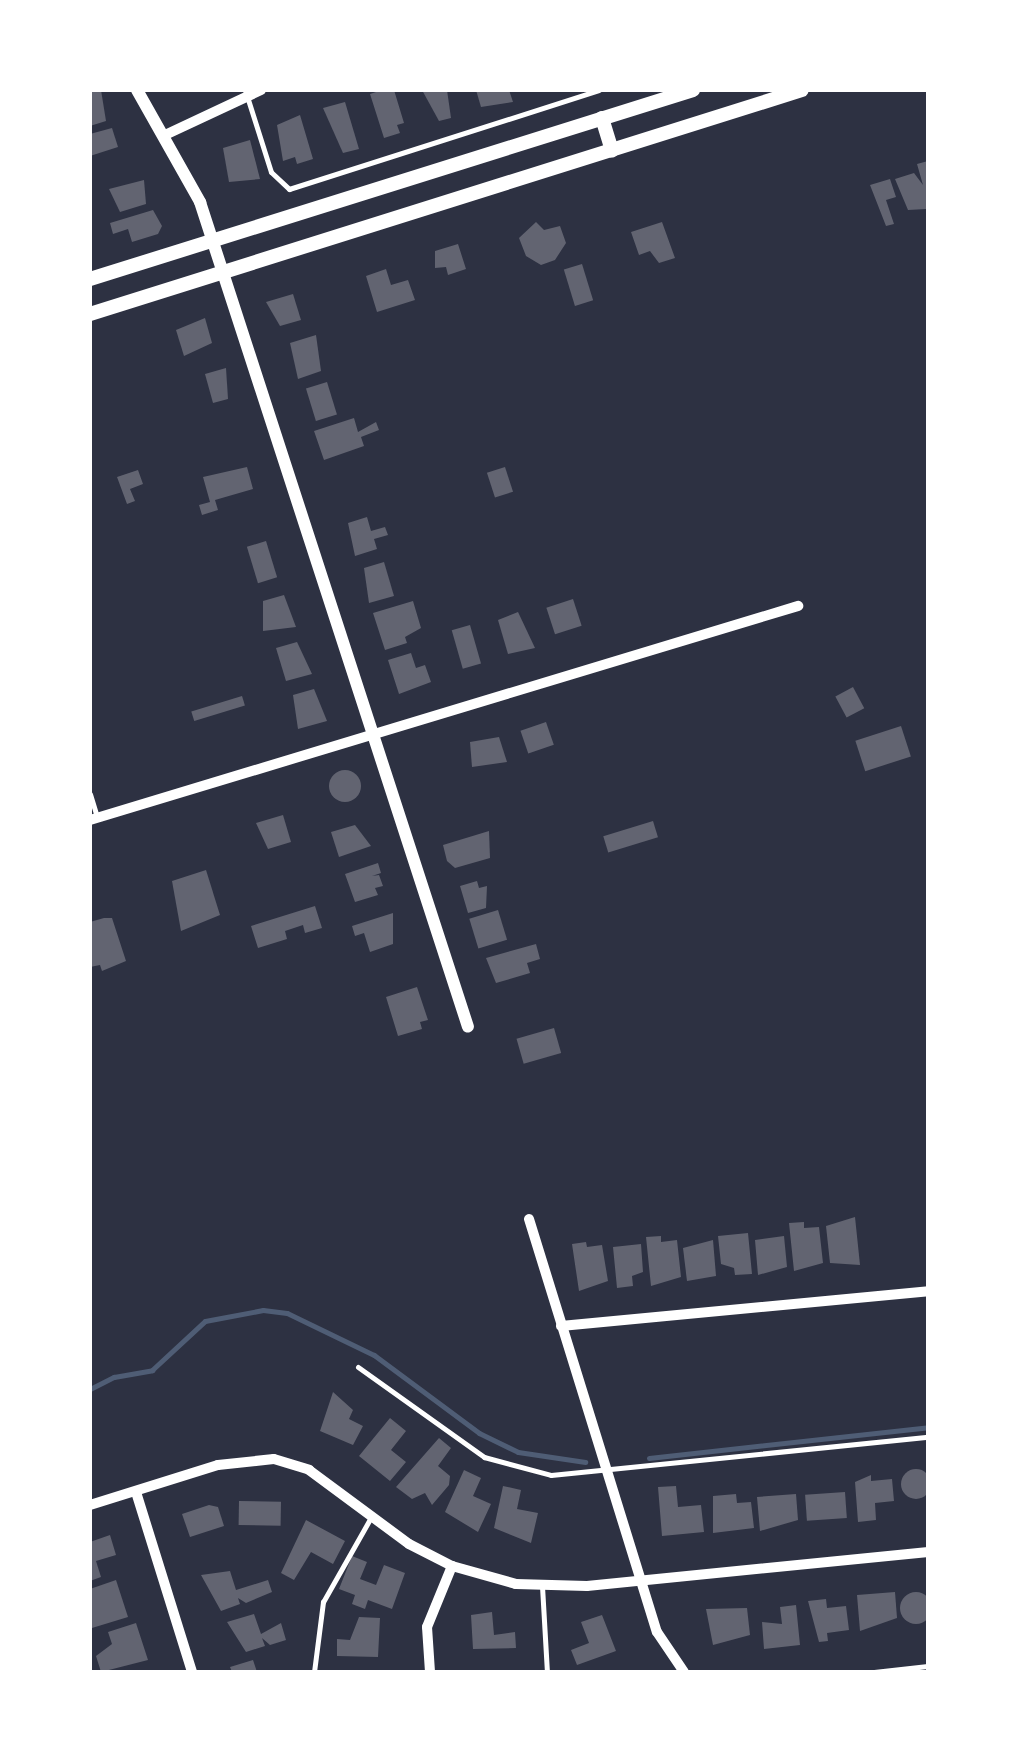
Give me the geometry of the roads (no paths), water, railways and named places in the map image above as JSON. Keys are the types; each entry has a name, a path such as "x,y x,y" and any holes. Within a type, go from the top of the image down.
{"main road":[{"path":"90,279 693,90"},
{"path":"90,314 802,90"},
{"path":"602,118 612,150"}],"street":[{"path":"137,90 200,202 468,1027"},
{"path":"165,135 245,92 261,90"},
{"path":"94,818 374,737 798,606"},
{"path":"529,1219 657,1632 684,1672"},
{"path":"561,1326 928,1291"},
{"path":"90,1505 218,1464 274,1459 309,1470 371,1518 452,1566 542,1586 928,1552"},
{"path":"136,1492 192,1672"},
{"path":"430,1672 427,1627 452,1566"}],"lane":[{"path":"245,92 271,172 290,189 599,90"},
{"path":"90,794 94,818"},
{"path":"358,1367 484,1457 551,1475 928,1437"},
{"path":"314,1672 323,1602 371,1518"},
{"path":"542,1586 547,1672"},
{"path":"874,1672 928,1666"}],"waterway":[{"path":"90,1389 114,1377 152,1370 205,1321 263,1310 287,1313 374,1355 479,1433 518,1452 585,1462"},
{"path":"649,1458 928,1427"}]}
